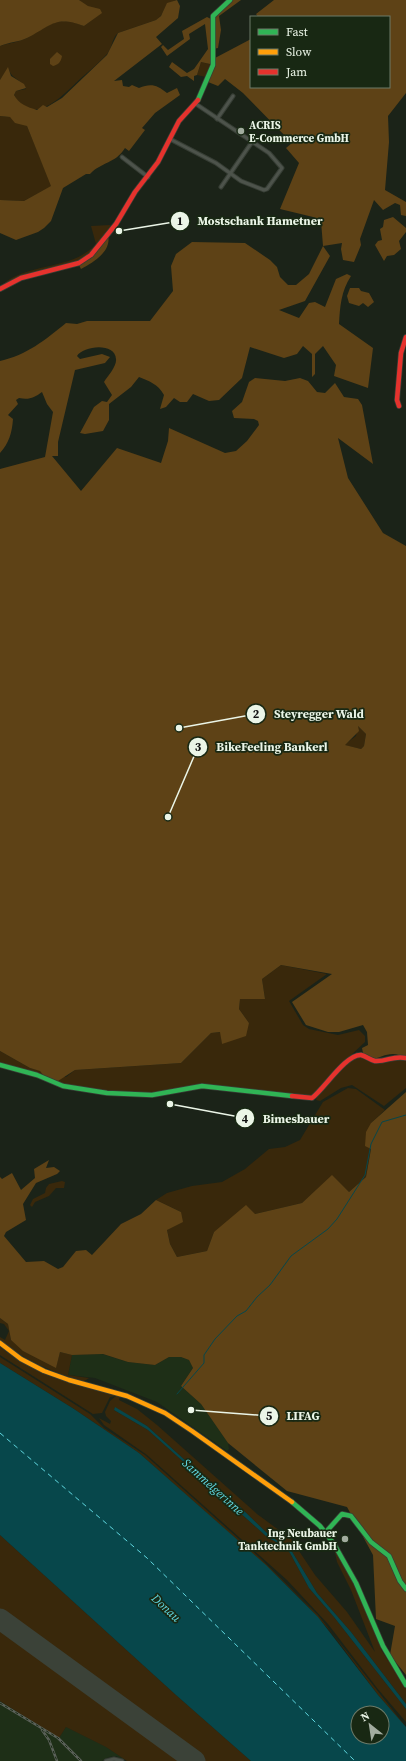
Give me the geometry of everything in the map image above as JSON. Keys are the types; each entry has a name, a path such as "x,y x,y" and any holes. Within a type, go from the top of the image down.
{"street":[{"path":"0,289 21,278 79,263 88,258 116,224 135,192 158,162 179,121 196,104 202,93 213,65 213,16 230,0"},
{"path":"217,119 233,96"},
{"path":"170,139 216,163 230,174 241,180 264,190 268,189 282,168 270,153 196,104"},
{"path":"221,187 252,142"},
{"path":"122,157 148,177"},
{"path":"399,406 398,400 401,359 406,337"},
{"path":"0,1065 34,1074 63,1086 107,1093 152,1095 202,1086 312,1098 322,1091 344,1064 355,1056 362,1056 375,1061 395,1055 406,1058"},
{"path":"0,1343 22,1359 51,1374 127,1396 165,1413 297,1507 325,1533 342,1554 352,1573 382,1646 406,1685"},
{"path":"325,1533 342,1514 346,1513 360,1524 371,1542 388,1554 396,1575 406,1589"},
{"path":"106,1761 114,1759 122,1761"}],"shaded area":[{"path":"0,0 79,0 88,6 100,9 102,13 84,26 66,22 54,23 24,39 0,46"},
{"path":"79,0 177,0 166,6 162,14 156,20 118,33 114,38 107,54 57,100 48,106 39,109 30,109 22,105 14,95 16,91 26,89 22,83 12,75 8,68 0,80 0,46 27,38 54,23 67,21 84,26 101,13"},
{"path":"177,0 180,6 178,18 156,37 162,44 114,81 122,80 123,86 129,87 132,85 139,88 150,85 160,88 167,93 177,88 180,95 155,113 142,128 145,130 129,151 125,148 117,157 94,170 90,174 86,174 63,188 51,221 44,228 38,232 16,240 0,233 0,200 24,201 51,186 27,126 15,123 10,117 0,116 0,80 8,67 11,76 24,84 26,88 16,91 14,95 18,101 37,110 43,105 47,107 62,98 107,55 118,33 156,20 161,16 167,3"},
{"path":"232,0 241,0 219,16 221,30 218,48 213,49 212,63 201,62 197,75 194,76 194,81 187,76 181,77 169,67 172,62 187,73 194,69 208,49 205,24 189,34 190,39 167,56 161,47 163,45 168,50 184,39 182,31 207,17 211,19"},
{"path":"274,0 406,0 406,93 388,116 389,142 385,190 406,202 406,216 401,215 400,205 395,203 383,210 374,200 360,239 361,245 354,262 343,260 341,249 342,243 323,246 321,221 313,217 280,209 299,163 286,148 292,143 243,93 225,79 218,86 208,82 215,58 250,40 250,88 390,88 390,16 257,16 256,14"},
{"path":"57,52 62,56 62,58 59,63 53,66 50,64 50,59"},
{"path":"201,62 210,64 206,77 197,75"},
{"path":"0,116 10,117 27,126 52,186 24,201 0,200"},
{"path":"393,217 406,228 406,232 399,241 401,249 394,255 387,256 384,261 375,245 378,241 382,240 380,229 383,227 384,220"},
{"path":"110,225 112,227 91,254 83,260 0,287 22,273 74,259 86,253 96,244 91,226"},
{"path":"108,235 109,241 105,251 81,269 79,265 84,263 92,256"},
{"path":"192,242 245,243 270,260 277,267 280,277 288,285 296,285 309,274 323,246 330,256 305,301 279,310 299,318 309,303 315,302 325,307 336,279 347,274 351,276 343,293 339,324 373,348 368,388 334,376 336,365 323,346 315,354 315,374 312,377 312,354 303,346 297,354 284,358 250,347 242,378 219,400 209,401 193,394 187,402 180,402 174,398 166,407 160,409 164,395 162,391 153,383 139,377 131,387 109,404 109,420 103,431 85,434 80,433 94,407 102,401 107,402 112,395 104,382 112,371 116,362 114,354 110,350 98,347 92,348 85,350 77,356 80,359 102,354 110,357 105,363 75,370 58,442 58,456 52,456 81,491 117,448 161,463 168,441 169,428 225,453 236,451 247,441 259,425 258,421 254,419 234,418 232,411 242,402 249,382 255,378 285,381 300,378 308,381 317,392 325,393 335,383 344,397 358,399 362,405 373,464 338,438 348,478 383,533 406,546 406,1057 388,1054 378,1058 372,1058 363,1053 362,1048 368,1045 367,1032 363,1025 339,1032 328,1032 306,1025 292,1002 332,974 281,965 262,979 265,999 240,999 239,1009 249,1023 246,1036 222,1044 220,1032 211,1033 181,1063 75,1070 58,1081 45,1077 40,1071 30,1068 0,1051 0,469 45,457 53,412 47,404 42,392 31,398 19,398 16,400 18,404 8,415 13,419 11,433 8,442 0,453 0,361 27,351 43,341 66,323 77,324 87,321 150,321 173,291 171,266 176,254","holes":["358,726 366,734 364,746 361,749 345,745 359,731"]},
{"path":"350,288 359,288 361,291 369,293 374,302 368,307 363,303 359,306 349,303 347,296"},
{"path":"358,726 366,734 364,746 361,749 344,745 356,736"},
{"path":"281,965 327,974 289,1001 303,1025 309,1029 338,1035 359,1030 365,1036 365,1042 336,1069 315,1094 307,1096 205,1087 172,1093 89,1092 0,1067 0,1051 30,1068 66,1077 75,1070 181,1063 211,1033 221,1032 222,1044 249,1023 239,1009 240,998 265,999 262,979"},
{"path":"357,1056 374,1061 389,1057 406,1060 406,1088 384,1106 352,1085 341,1088 320,1101 316,1100 348,1061"},
{"path":"348,1088 356,1089 385,1110 371,1123 371,1148 366,1177 349,1192 332,1176 302,1203 255,1214 214,1232 207,1251 177,1257 170,1244 167,1230 181,1212 156,1200 167,1193 192,1186 222,1182 245,1169 269,1149 285,1147 300,1140 323,1102"},
{"path":"406,1092 406,1675 390,1655 395,1626 376,1619 373,1555 347,1507 287,1491 228,1443 201,1404 181,1386 193,1368 189,1360 181,1357 169,1357 155,1365 128,1362 103,1354 72,1355 60,1352 56,1368 23,1351 11,1340 8,1324 0,1318 0,1177 2,1179 12,1173 21,1190 35,1178 34,1169 49,1160 46,1168 54,1167 60,1171 57,1174 36,1183 23,1204 26,1220 6,1232 4,1236 26,1262 44,1261 58,1269 63,1267 76,1251 86,1250 92,1255 121,1224 141,1214 156,1200 181,1212 183,1222 167,1230 170,1244 177,1257 207,1251 214,1232 246,1205 255,1214 302,1203 332,1175 349,1192 366,1177 371,1149 365,1146 366,1132 371,1123"},
{"path":"62,1181 65,1182 64,1188 56,1188 49,1196 35,1202 32,1207 30,1205 33,1199 45,1193 49,1184"},
{"path":"0,1318 8,1324 11,1340 56,1367 60,1352 72,1355 68,1375 89,1378 83,1382 40,1365 19,1354 0,1340 0,1337 5,1340 9,1331 4,1324 0,1323"},
{"path":"0,1347 14,1357 43,1372 73,1383 120,1396 119,1400 137,1409 157,1425 257,1514 291,1539 315,1575 347,1612 375,1652 351,1590 337,1562 334,1548 354,1582 382,1651 406,1688 406,1704 351,1632 317,1593 291,1550 269,1535 236,1503 226,1497 147,1426 115,1408 114,1410 148,1430 267,1537 285,1547 290,1553 309,1588 334,1617 406,1709 406,1722 377,1688 328,1624 287,1580 147,1455 104,1425 99,1418 110,1424 111,1421 106,1416 105,1412 110,1401 116,1396 110,1397 102,1413 93,1414 0,1355"},
{"path":"102,1354 128,1362 155,1365 169,1357 181,1357 189,1360 193,1368 181,1386 201,1404 228,1443 229,1449 227,1451 157,1402 95,1378 68,1375 72,1355"},
{"path":"0,1357 90,1414 104,1428 145,1455 259,1557 318,1615 389,1705 387,1705 378,1695 332,1633 303,1601 275,1574 139,1453 74,1409 0,1363"},
{"path":"0,1535 251,1761 127,1761 106,1747 66,1727 59,1738 0,1701"},
{"path":"0,1701 59,1738 66,1727 106,1747 127,1761 116,1756 109,1757 102,1761 0,1761"},
{"path":"390,1707 406,1727 390,1709"}],"water":[{"name":"Donau","path":"0,1363 74,1409 139,1453 266,1565 318,1617 387,1705 350,1705 350,1745 390,1745 390,1709 406,1727 406,1761 251,1761 0,1535"},
{"name":"Sammelgerinne","path":"115,1407 147,1426 226,1497 236,1503 269,1535 291,1550 317,1593 351,1632 406,1704 406,1709 334,1617 309,1588 290,1553 285,1547 267,1537 148,1430 114,1410"}],"waterway":[{"path":"177,1394 204,1363 204,1355 215,1339 237,1316 246,1311 257,1297 270,1285 291,1256 328,1229 337,1219 365,1175 371,1144 382,1122 406,1115"}],"ferry route":[{"path":"0,1433 147,1558 355,1761"}],"runway":[{"path":"0,1619 195,1761"}],"railway":[{"path":"0,1703 58,1738 81,1761"},
{"path":"42,1730 49,1740 57,1761"}],"traffic: fast":[{"path":"198,100 213,65 213,16 230,0"},
{"path":"0,1065 37,1075 63,1086 107,1093 152,1095 202,1086 292,1096"},
{"path":"292,1502 320,1526 334,1544 356,1583 383,1646 406,1685"},
{"path":"325,1533 342,1514 351,1516 371,1542 389,1556 400,1581 406,1589"}],"traffic: slow":[{"path":"0,1343 21,1359 44,1371 69,1380 127,1396 165,1413 292,1502"}],"traffic: jam":[{"path":"0,289 21,278 79,263 91,255 116,224 135,192 158,162 179,121 198,100"},
{"path":"399,406 397,400 401,353 406,337"},
{"path":"292,1096 312,1098 342,1066 355,1056 361,1055 375,1061 383,1061 397,1057 406,1058"}],"place":[{"name":"ACRIS E-Commerce GmbH","path":"241,131"},
{"name":"Mostschank Hametner","path":"119,231"},
{"name":"Steyregger Wald","path":"179,728"},
{"name":"BikeFeeling Bankerl","path":"168,817"},
{"name":"Bimesbauer","path":"170,1104"},
{"name":"LIFAG","path":"191,1410"},
{"name":"Ing Neubauer Tanktechnik GmbH","path":"345,1539"}]}
